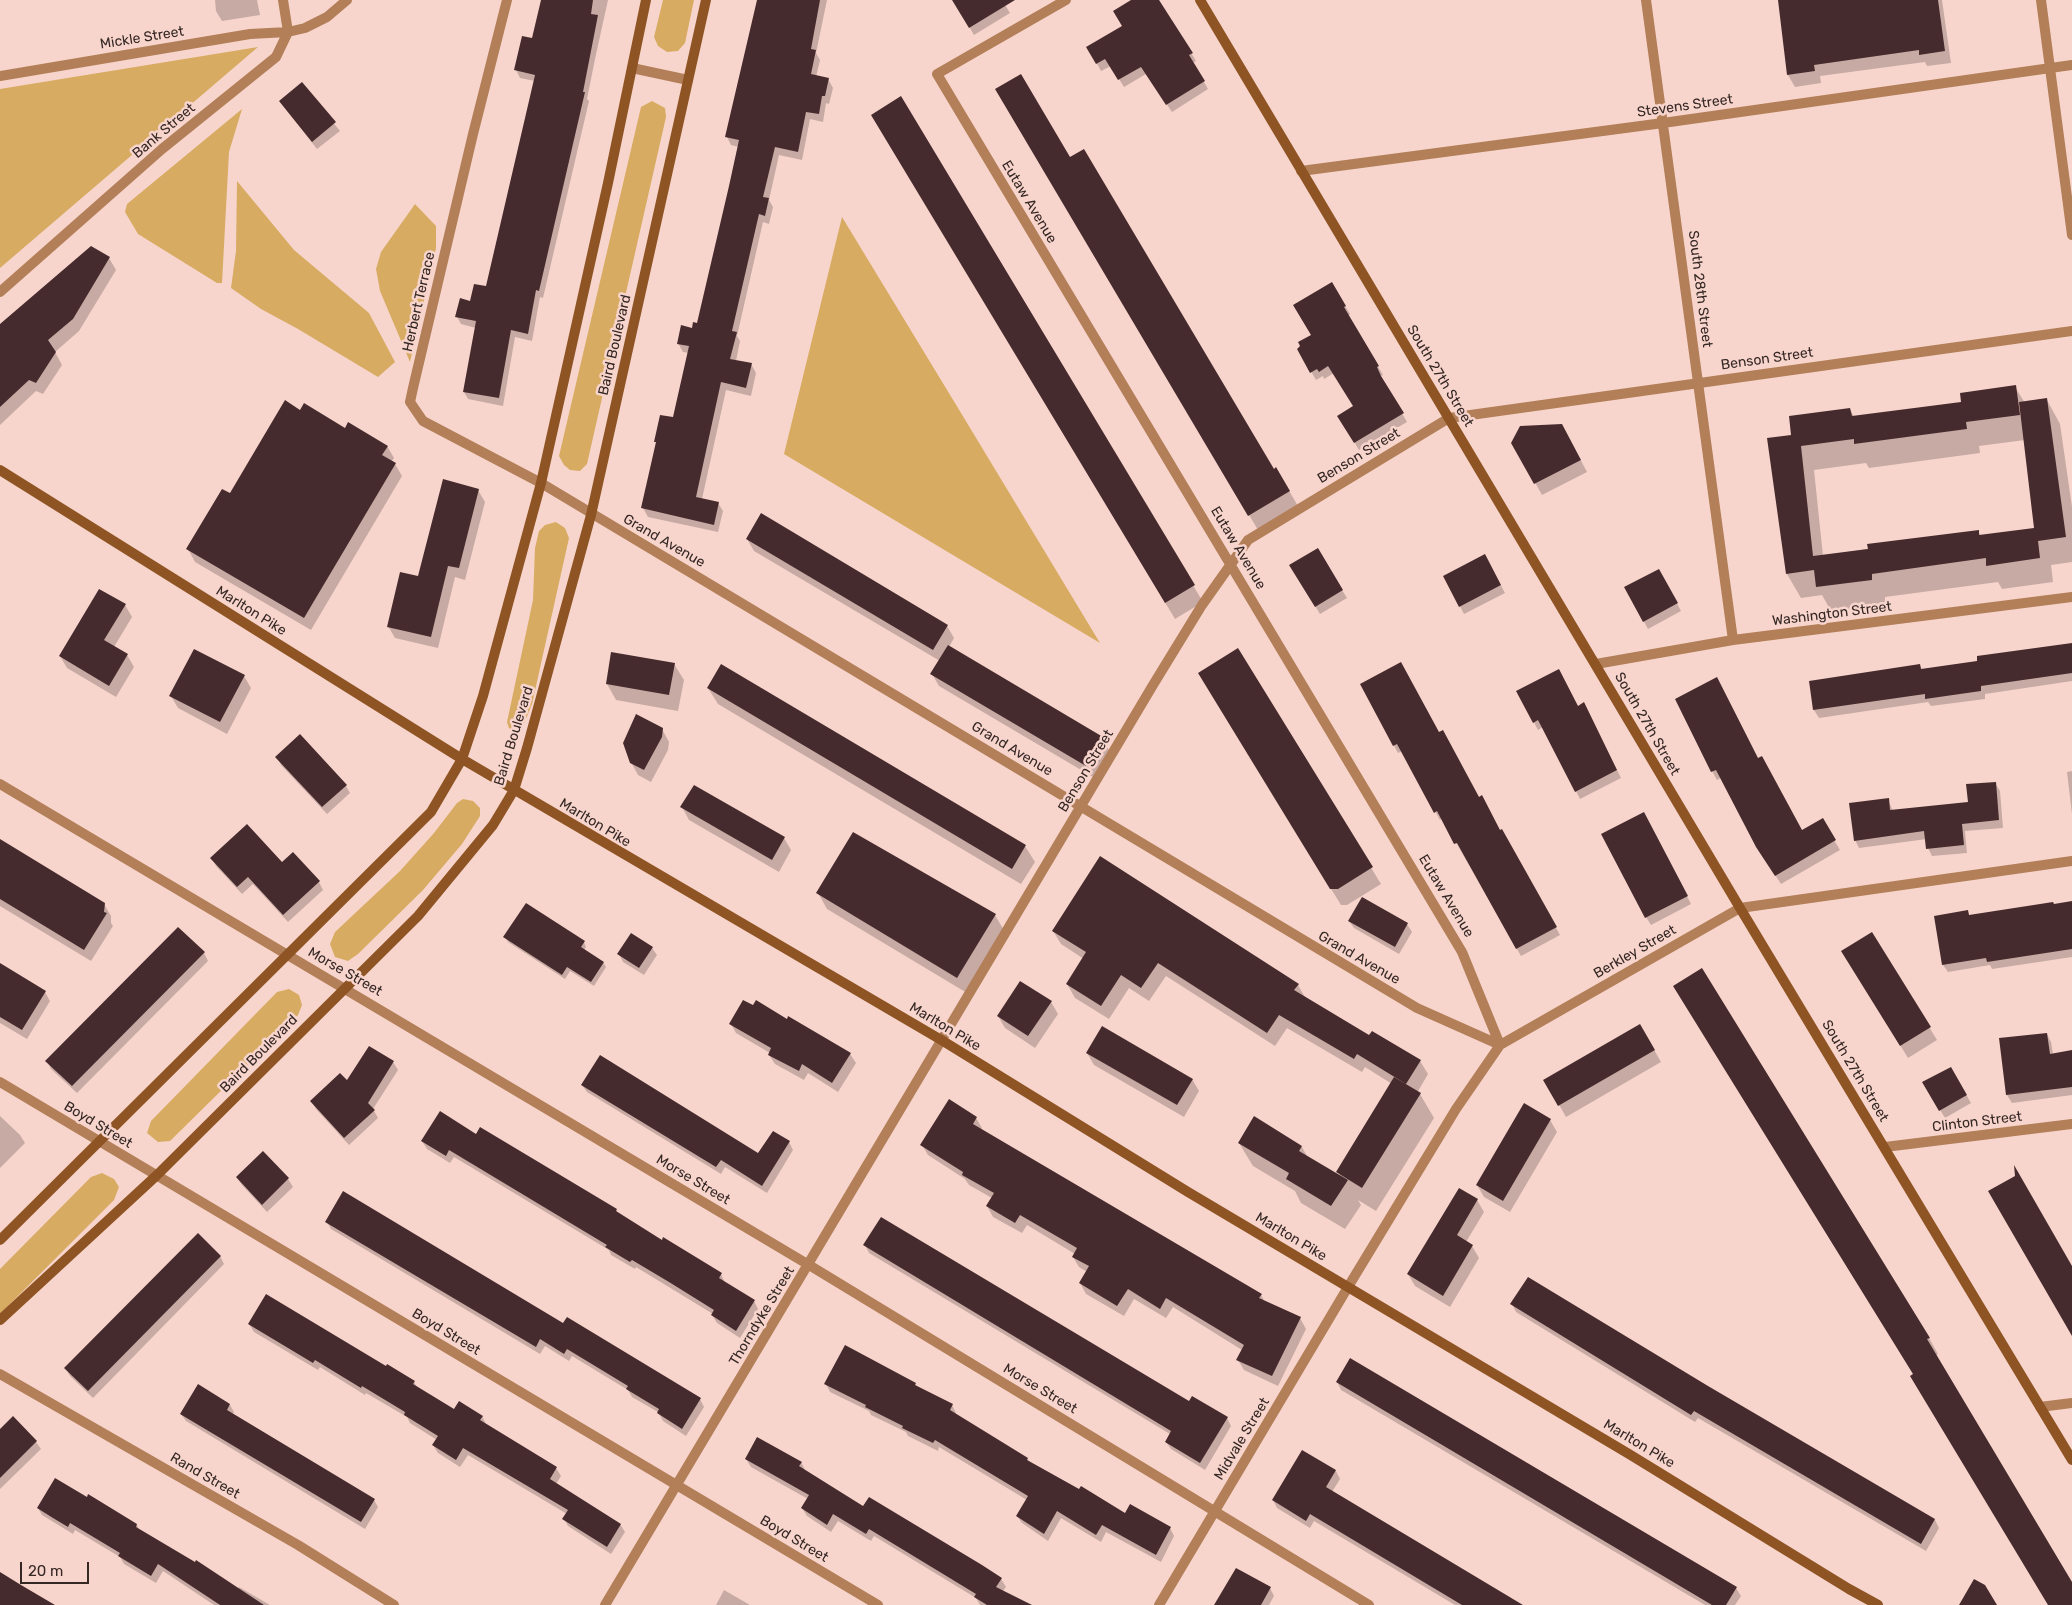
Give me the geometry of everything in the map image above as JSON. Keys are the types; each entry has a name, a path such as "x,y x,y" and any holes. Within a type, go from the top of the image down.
{"main road":[{"path":"0,1240 431,812 462,759 483,696 541,483 608,183 646,0"},
{"name":"Baird Boulevard","path":"0,1320 156,1176 418,916 493,826 514,790 591,515 706,0"},
{"name":"South 27th Street","path":"1200,0 1740,908 2072,1460"},
{"name":"Marlton Pike","path":"0,470 462,759 943,1041 1188,1192 1621,1449 1840,1584 1878,1605"}],"street":[{"path":"282,0 288,32 305,28 327,17 347,0"},
{"name":"Herbert Terrace","path":"507,0 473,134 410,402 423,421 541,483 591,515"},
{"name":"Eutaw Avenue","path":"1066,0 937,74 1231,562 1462,952 1500,1045"},
{"name":"South 28th Street","path":"1646,0 1733,640"},
{"path":"2040,0 2072,235"},
{"name":"Mickle Street","path":"0,76 250,34 288,32"},
{"name":"Bank Street","path":"0,292 162,149 276,57 288,32"},
{"name":"Stevens Street","path":"1301,171 1663,123 2072,65"},
{"path":"632,68 688,80"},
{"name":"Benson Street","path":"943,1041 1202,605 1248,540 1449,418 2072,331"},
{"name":"Grand Avenue","path":"591,515 715,586 1417,1008 1500,1045"},
{"name":"Washington Street","path":"1596,664 1733,640 2072,596"},
{"name":"Morse Street","path":"0,784 809,1265 1369,1605"},
{"name":"Berkley Street","path":"1348,1287 1456,1109 1500,1045 1740,908 2072,861"},
{"name":"Thorndyke Street","path":"605,1605 943,1041"},
{"name":"Boyd Street","path":"0,1082 878,1605"},
{"name":"Clinton Street","path":"1885,1147 2072,1124"},
{"name":"Midvale Street","path":"1159,1605 1348,1287"},
{"name":"Rand Street","path":"0,1374 290,1540 394,1605"},
{"path":"2040,1408 2072,1403"}],"shaded area":[{"path":"663,0 694,0 685,43 678,51 667,52 658,46 654,37"},
{"path":"258,47 0,268 0,89"},
{"path":"652,101 665,108 666,117 587,464 580,471 570,470 564,465 559,456 641,107"},
{"path":"242,109 229,152 222,283 217,283 138,234 125,212 127,204"},
{"path":"237,181 294,250 369,313 395,362 378,377 261,309 231,288 236,251"},
{"path":"415,204 436,226 436,248 410,362 380,291 376,269 381,252"},
{"path":"842,217 958,408 1100,643 784,454"},
{"path":"556,522 565,528 569,538 532,704 522,729 515,732 509,728 507,722 533,600 535,548 539,531 545,525"},
{"path":"463,799 473,801 480,808 480,816 462,844 423,890 358,954 348,961 335,957 330,944 335,932 400,871 434,833 457,803"},
{"path":"289,989 299,995 302,1005 298,1015 170,1141 158,1142 147,1133 151,1121 277,992"},
{"path":"102,1173 114,1179 119,1187 114,1200 0,1314 0,1269 91,1177"}],"building":[{"path":"541,0 593,0 591,14 598,15 583,92 585,92 539,291 536,290 528,334 511,330 499,398 463,392 476,321 455,317 460,298 470,301 474,284 486,286 535,75 514,70 522,36 532,38"},
{"path":"757,0 820,0 811,49 816,50 811,74 829,78 825,96 822,96 819,114 806,112 798,152 775,147 763,197 769,198 765,216 759,214 732,331 737,332 730,359 752,363 746,388 721,382 696,497 719,502 714,525 641,508 660,415 673,417 689,346 677,344 681,325 692,328 693,322 697,323 729,186 739,140 725,137"},
{"path":"952,0 1015,0 969,28"},
{"path":"1131,0 1159,0 1193,53 1189,55 1205,81 1166,105 1141,67 1118,80 1105,59 1096,64 1086,47 1122,26 1113,11"},
{"path":"1778,0 1938,0 1945,51 1919,55 1919,50 1814,65 1815,71 1787,75"},
{"path":"1021,74 1070,157 1084,149 1274,469 1276,467 1290,491 1248,516 995,89"},
{"path":"302,82 336,122 312,142 279,101"},
{"path":"901,96 1195,585 1165,603 871,115"},
{"path":"91,246 110,257 73,319 48,340 56,352 36,383 29,380 0,407 0,324"},
{"path":"1332,282 1346,306 1344,307 1379,366 1377,367 1381,376 1404,413 1354,443 1337,416 1353,406 1328,366 1319,372 1317,369 1310,373 1297,349 1300,346 1298,342 1311,335 1293,305"},
{"path":"2016,385 2020,415 1966,422 1967,429 1854,444 1854,439 1801,446 1813,556 1868,549 1867,544 1979,530 1979,535 2034,528 2019,402 2047,398 2066,537 2038,541 2040,558 1986,566 1986,558 1872,574 1872,580 1816,587 1814,570 1786,574 1767,438 1791,435 1789,416 1850,408 1852,416 1961,402 1960,393"},
{"path":"285,400 300,410 304,403 345,428 348,422 388,446 382,455 396,463 304,618 186,549 222,489 230,493"},
{"path":"1562,424 1581,460 1534,484 1511,443 1520,426"},
{"path":"443,479 479,489 459,568 448,566 431,637 387,627 400,572 418,576"},
{"path":"761,513 948,625 933,650 746,539"},
{"path":"1318,548 1343,590 1315,607 1289,565"},
{"path":"1485,554 1501,585 1459,607 1443,576"},
{"path":"1659,569 1678,603 1643,622 1624,587"},
{"path":"99,589 126,604 104,640 128,654 109,686 59,656"},
{"path":"2072,643 2072,673 1981,686 1981,691 1925,699 1925,694 1813,710 1809,681 1920,664 1921,669 1977,661 1977,656"},
{"path":"948,645 1103,737 1086,766 930,674"},
{"path":"1238,648 1373,867 1338,889 1330,889 1198,673"},
{"path":"194,649 245,675 220,722 169,696"},
{"path":"611,652 675,663 669,695 606,684"},
{"path":"1401,662 1439,732 1443,730 1479,797 1482,795 1500,830 1502,829 1557,927 1516,949 1457,843 1454,844 1437,811 1434,813 1397,744 1393,746 1360,684"},
{"path":"721,664 1026,845 1012,869 707,688"},
{"path":"1559,669 1578,706 1584,702 1617,770 1575,792 1538,720 1533,723 1516,691"},
{"path":"1717,677 1758,758 1762,756 1802,830 1823,818 1836,840 1775,876 1756,847 1716,770 1711,772 1675,699"},
{"path":"636,714 663,728 662,737 644,770 630,763 623,743"},
{"path":"300,734 347,785 322,807 275,757"},
{"path":"1996,782 1999,820 1962,824 1964,845 1926,849 1924,831 1854,841 1849,803 1889,798 1890,810 1968,802 1966,784"},
{"path":"694,785 785,837 772,860 680,807"},
{"path":"1644,812 1688,896 1645,918 1601,834"},
{"path":"247,824 282,862 293,852 320,881 283,915 248,877 237,887 210,858"},
{"path":"853,832 996,914 957,978 816,893"},
{"path":"0,839 105,903 104,912 107,913 84,950 0,899"},
{"path":"1100,856 1299,984 1294,990 1369,1035 1372,1031 1421,1060 1406,1084 1357,1054 1354,1059 1279,1015 1267,1033 1158,963 1141,988 1121,975 1101,1006 1066,984 1086,952 1052,931"},
{"path":"1362,897 1408,923 1395,947 1348,921"},
{"path":"2072,901 2072,949 1987,962 1986,958 1942,965 1934,916 1968,910 1969,915 2053,902 2054,904"},
{"path":"526,903 585,941 581,947 604,962 591,982 567,967 562,975 503,937"},
{"path":"178,927 205,952 72,1086 45,1061"},
{"path":"1872,932 1931,1027 1900,1046 1841,951"},
{"path":"631,933 653,947 639,968 617,954"},
{"path":"0,963 46,991 22,1030 0,1017"},
{"path":"1702,968 1930,1338 1927,1339 2072,1582 2072,1605 2048,1605 1910,1376 1913,1374 1673,986"},
{"path":"1020,981 1052,1001 1028,1036 997,1016"},
{"path":"743,1000 753,1005 756,1000 787,1019 788,1016 851,1053 832,1083 802,1064 799,1071 768,1055 771,1048 729,1024"},
{"path":"1640,1024 1655,1050 1558,1106 1543,1080"},
{"path":"1102,1026 1193,1079 1177,1105 1086,1053"},
{"path":"2047,1033 2050,1054 2072,1050 2072,1087 2006,1095 1999,1038"},
{"path":"369,1046 394,1061 368,1103 375,1110 344,1138 310,1101 340,1073 347,1080"},
{"path":"600,1055 758,1153 773,1131 790,1141 762,1186 721,1160 716,1167 581,1085"},
{"path":"1951,1067 1967,1095 1939,1111 1922,1082"},
{"path":"1394,1077 1421,1093 1362,1188 1336,1172"},
{"path":"949,1099 977,1117 973,1124 1262,1294 1259,1298 1301,1317 1272,1376 1236,1360 1244,1345 1166,1298 1160,1309 1128,1289 1117,1306 1079,1283 1089,1266 1072,1257 1077,1248 1020,1215 1015,1223 986,1206 994,1193 962,1175 963,1172 920,1145"},
{"path":"1524,1103 1551,1119 1503,1201 1476,1185"},
{"path":"440,1111 476,1134 480,1127 617,1209 616,1211 662,1240 663,1237 722,1273 719,1278 755,1300 736,1331 711,1315 714,1310 669,1282 632,1260 630,1262 605,1247 607,1245 449,1150 446,1156 421,1141"},
{"path":"1254,1116 1302,1146 1299,1151 1348,1180 1331,1206 1286,1179 1289,1173 1238,1143"},
{"path":"263,1151 289,1178 262,1205 236,1177"},
{"path":"2014,1165 2072,1266 2072,1336 1988,1191 2015,1176"},
{"path":"1459,1188 1478,1199 1457,1235 1473,1245 1443,1296 1407,1274"},
{"path":"343,1191 563,1323 567,1317 701,1398 682,1429 657,1413 659,1409 626,1389 628,1386 567,1349 564,1354 540,1339 536,1347 325,1222"},
{"path":"881,1217 1189,1401 1192,1396 1228,1417 1200,1463 1165,1442 1171,1431 863,1245"},
{"path":"198,1233 221,1256 88,1391 64,1368"},
{"path":"1528,1277 1708,1386 1935,1519 1921,1544 1694,1411 1691,1415 1510,1304"},
{"path":"266,1294 386,1366 387,1364 415,1381 413,1384 454,1409 459,1401 483,1416 480,1420 557,1467 550,1479 621,1524 607,1547 562,1519 568,1510 463,1448 456,1460 432,1445 438,1436 404,1415 405,1412 315,1360 313,1363 248,1324"},
{"path":"845,1345 916,1383 915,1385 953,1404 950,1410 1028,1458 1027,1460 1079,1489 1081,1486 1125,1513 1130,1504 1171,1527 1156,1555 1102,1525 1096,1535 1057,1511 1044,1534 1016,1516 1028,1496 935,1440 933,1443 902,1428 903,1426 865,1407 866,1405 824,1384"},
{"path":"1350,1358 1737,1587 1726,1605 1712,1605 1336,1382"},
{"path":"198,1384 230,1404 227,1410 375,1499 361,1522 180,1414"},
{"path":"13,1416 37,1441 0,1478 0,1429"},
{"path":"757,1437 802,1462 799,1466 863,1506 869,1497 982,1565 1002,1578 996,1587 1032,1605 987,1605 974,1597 976,1594 869,1529 866,1534 833,1514 827,1525 801,1508 809,1495 745,1459"},
{"path":"1302,1450 1336,1470 1326,1487 1523,1605 1462,1605 1310,1514 1306,1521 1272,1500"},
{"path":"55,1478 87,1497 88,1494 137,1524 136,1527 195,1562 196,1560 264,1605 220,1605 158,1564 151,1576 118,1556 120,1553 70,1523 68,1527 53,1518 37,1508"},
{"path":"1236,1568 1271,1587 1261,1605 1214,1605"},
{"path":"0,1572 21,1585 55,1605 0,1605"},
{"path":"1974,1579 1985,1585 1997,1605 1959,1605"}]}
